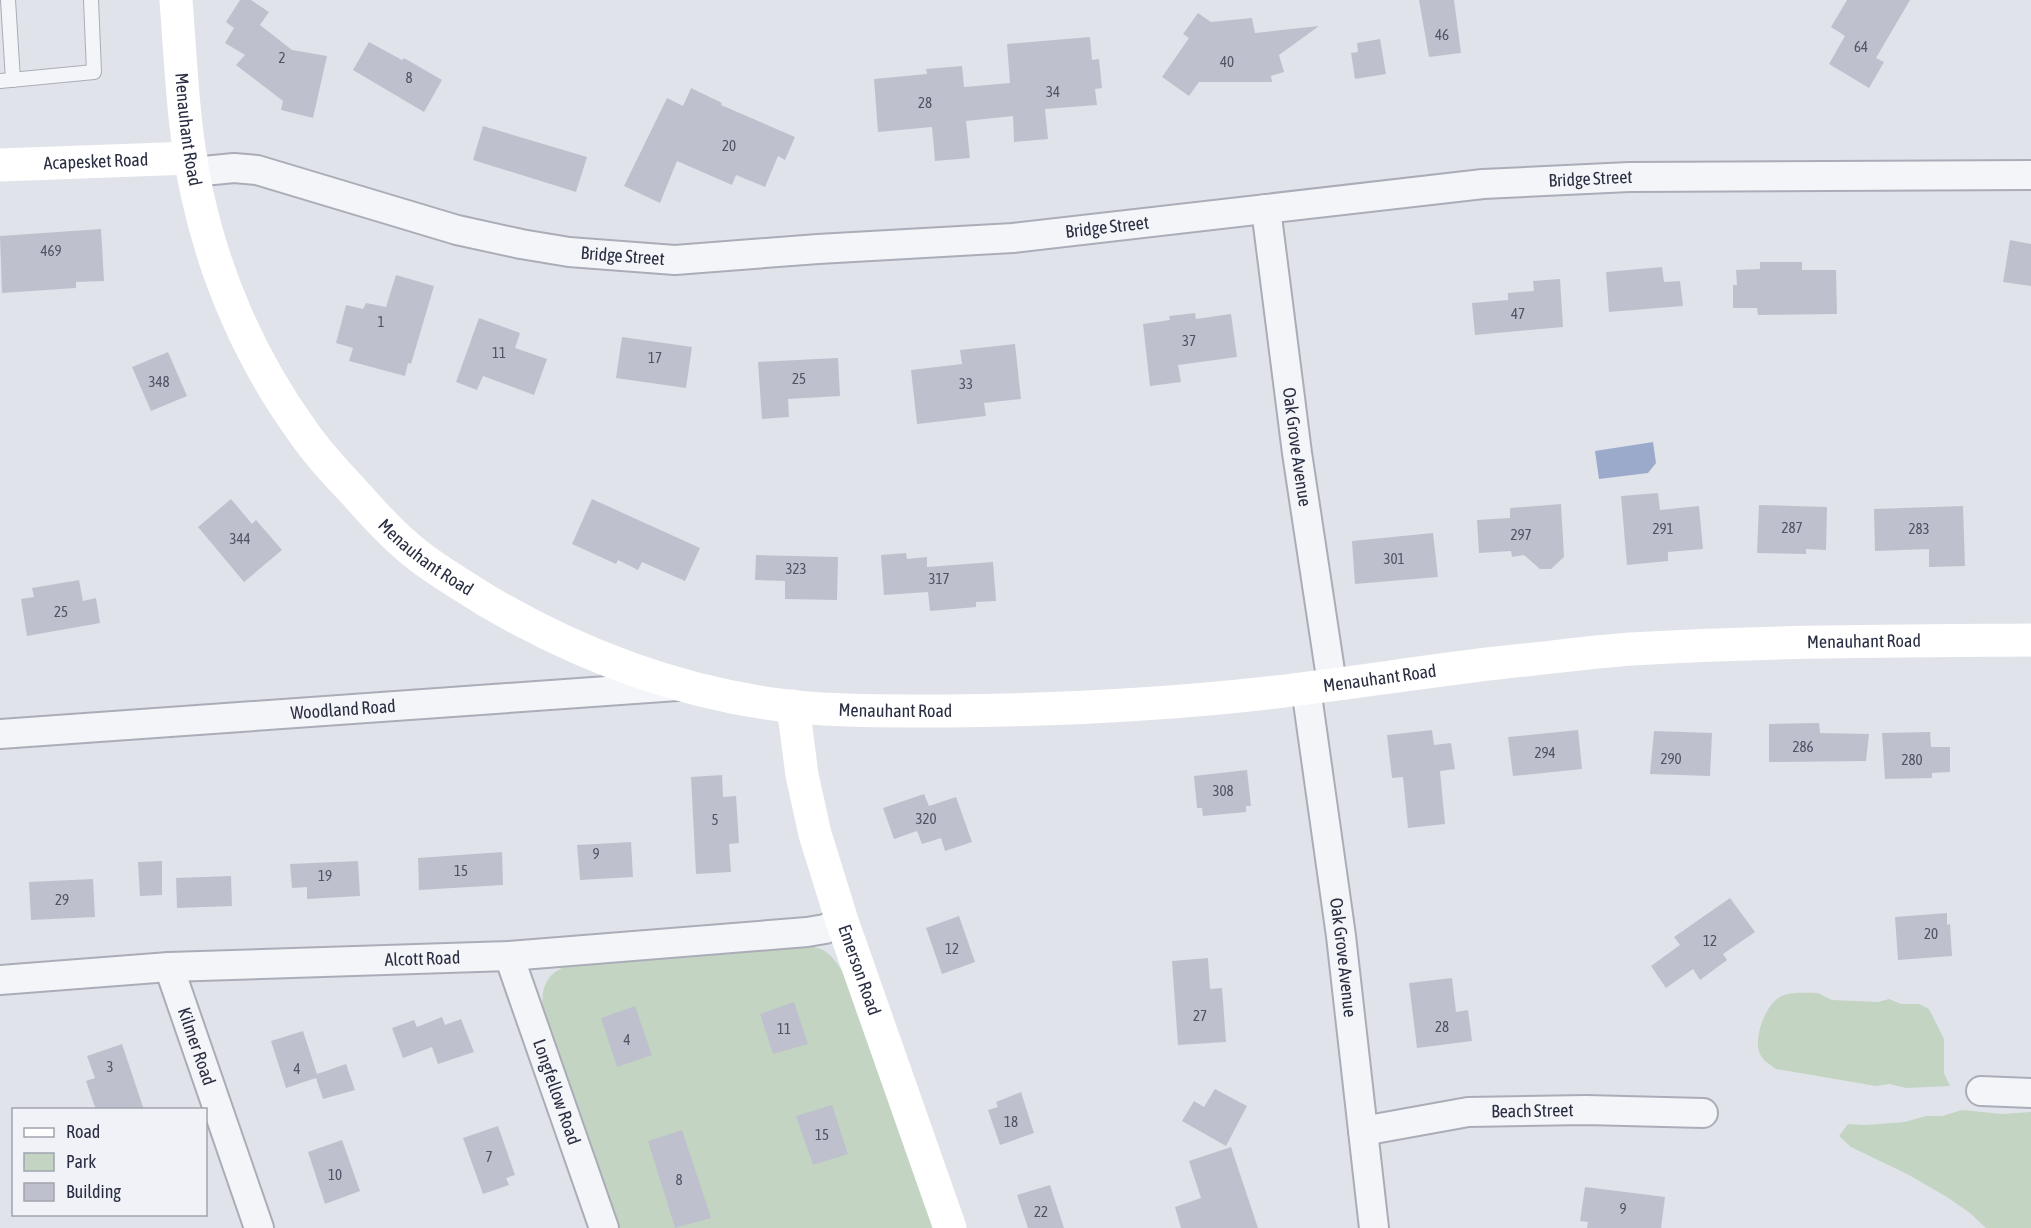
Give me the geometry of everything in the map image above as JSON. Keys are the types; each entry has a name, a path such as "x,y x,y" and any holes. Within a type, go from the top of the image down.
{"main road":[{"name":"Menauhant Road","path":"176,0 183,93 192,165 210,242 225,288 245,336 303,433 375,516 420,557 509,614 578,648 646,675 762,703 793,706 871,711 1100,707 1216,698 1497,663 1628,650 1797,642 2031,640"},
{"name":"Acapesket Road","path":"0,165 192,165"},
{"name":"Emerson Road","path":"793,706 802,775 815,834 842,921 951,1228"}],"street":[{"name":"Bridge Street","path":"192,165 257,170 457,230 521,244 569,252 675,260 830,248 1013,238 1483,184 1618,177 2031,175"},
{"name":"Oak Grove Avenue","path":"1266,209 1297,453 1341,936 1374,1228"},
{"name":"Woodland Road","path":"0,734 685,685"},
{"name":"Alcott Road","path":"0,980 170,967 508,956 807,932 842,921"},
{"name":"Longfellow Road","path":"508,956 604,1228"},
{"name":"Kilmer Road","path":"170,967 259,1228"},
{"path":"1982,1091 2031,1094"},
{"name":"Beach Street","path":"1363,1131 1468,1112 1586,1110 1703,1113"}],"lane":[{"path":"8,0 7,81 94,72 91,0"}],"green space":[{"path":"799,945 815,947 826,952 835,960 844,974 938,1228 619,1228 545,1019 542,1001 548,979 561,968 571,964"},
{"path":"1818,993 1832,1000 1878,1002 1889,999 1901,1004 1919,1004 1929,1009 1944,1039 1944,1073 1950,1086 1906,1088 1890,1084 1876,1086 1776,1069 1764,1060 1759,1052 1758,1037 1767,1011 1778,998 1784,995"},
{"path":"1962,1110 2002,1114 2031,1112 2031,1228 1986,1228 1947,1197 1909,1175 1851,1147 1839,1136 1848,1124 1905,1122"}],"water":[{"path":"1653,442 1656,463 1648,473 1599,479 1595,451"}],"building":[{"path":"240,0 251,0 269,12 260,25 292,50 327,56 313,118 281,110 283,101 236,65 245,55 225,43 234,28 226,22"},
{"path":"1419,0 1454,0 1461,53 1429,57"},
{"path":"1847,0 1910,0 1876,58 1884,62 1869,88 1829,64 1845,36 1831,27"},
{"path":"1198,13 1211,22 1252,18 1255,33 1319,26 1279,55 1284,72 1271,76 1272,82 1199,82 1189,96 1162,77 1189,38 1183,34"},
{"path":"1090,37 1092,60 1099,59 1102,88 1095,89 1097,105 1045,109 1048,139 1014,142 1013,116 966,121 970,158 935,161 932,127 878,132 874,79 927,74 926,69 962,66 964,87 1010,83 1007,44"},
{"path":"1380,39 1386,74 1355,79 1351,53 1358,52 1357,43"},
{"path":"369,42 402,60 404,58 442,80 424,112 353,70"},
{"path":"691,88 722,103 721,105 795,137 785,160 778,156 765,187 736,175 732,185 677,161 660,203 624,186 667,98 683,106"},
{"path":"483,126 587,157 576,192 473,160"},
{"path":"101,229 104,281 76,282 76,288 2,293 0,236"},
{"path":"2010,240 2031,244 2031,286 2003,282"},
{"path":"1760,262 1802,262 1802,270 1836,270 1837,314 1758,315 1757,308 1733,308 1733,285 1737,285 1736,270 1760,269"},
{"path":"1662,267 1664,282 1680,281 1683,306 1609,312 1606,272"},
{"path":"396,275 434,286 411,364 408,363 405,376 349,361 353,348 336,343 346,305 363,309 366,303 386,307"},
{"path":"1560,279 1563,327 1475,335 1472,303 1508,300 1508,293 1534,291 1533,281"},
{"path":"1195,313 1196,319 1231,314 1237,357 1178,365 1181,382 1150,386 1143,324 1170,320 1169,316"},
{"path":"479,318 520,333 515,348 547,359 534,395 483,376 477,390 456,382"},
{"path":"622,337 692,347 686,388 616,378"},
{"path":"1015,344 1021,399 984,403 986,416 917,424 911,370 962,364 960,350"},
{"path":"168,352 187,396 151,411 132,367"},
{"path":"838,358 840,396 788,399 789,417 762,419 758,362"},
{"path":"1658,493 1660,510 1699,506 1703,549 1668,552 1668,561 1627,565 1621,496"},
{"path":"231,499 252,524 256,520 282,550 244,582 198,527"},
{"path":"592,499 700,548 685,581 642,562 638,570 618,560 616,564 572,544"},
{"path":"1561,504 1564,557 1551,569 1540,569 1524,555 1512,557 1511,551 1479,553 1477,520 1510,518 1510,508"},
{"path":"1759,505 1827,507 1826,550 1806,549 1806,554 1757,553"},
{"path":"1963,506 1965,566 1929,567 1929,549 1875,551 1874,509"},
{"path":"1433,533 1438,577 1355,584 1352,541"},
{"path":"906,553 907,559 927,557 927,567 993,562 996,601 976,602 976,607 930,611 928,592 884,595 881,555"},
{"path":"756,555 838,557 837,600 785,599 785,581 755,580"},
{"path":"79,580 83,601 96,598 100,623 27,636 21,599 34,597 32,588"},
{"path":"1819,723 1820,733 1869,734 1866,761 1769,762 1769,724"},
{"path":"1432,730 1434,745 1451,743 1455,769 1440,771 1445,824 1408,828 1403,777 1392,778 1387,735"},
{"path":"1578,730 1582,769 1513,776 1508,737"},
{"path":"1654,731 1712,733 1710,776 1650,774"},
{"path":"1930,732 1931,747 1950,747 1950,772 1932,773 1932,778 1885,779 1882,733"},
{"path":"1247,770 1251,806 1246,806 1246,812 1203,816 1202,808 1197,808 1194,776"},
{"path":"722,775 723,797 736,796 739,843 729,844 731,872 696,874 691,777"},
{"path":"924,794 929,806 956,797 972,842 945,851 941,838 922,844 917,831 894,839 883,808"},
{"path":"631,842 633,877 580,880 577,845"},
{"path":"502,852 503,885 419,890 418,858"},
{"path":"162,861 162,895 140,896 138,862"},
{"path":"358,861 360,896 307,899 307,887 292,888 290,864"},
{"path":"231,876 232,906 177,908 176,878"},
{"path":"93,879 95,917 31,920 29,882"},
{"path":"1730,898 1755,932 1723,954 1727,960 1700,980 1693,969 1666,988 1651,966 1680,945 1674,937"},
{"path":"1947,913 1952,956 1898,960 1895,917"},
{"path":"959,916 975,962 942,974 926,928"},
{"path":"1208,958 1210,989 1222,988 1226,1042 1178,1045 1172,961"},
{"path":"1452,978 1456,1012 1468,1010 1472,1041 1417,1048 1409,983"},
{"path":"794,1002 808,1044 773,1054 760,1014"},
{"path":"635,1006 652,1055 617,1067 601,1018"},
{"path":"442,1017 445,1025 461,1019 474,1052 438,1064 432,1047 403,1058 392,1028 414,1020 417,1027"},
{"path":"303,1031 317,1074 346,1064 355,1090 323,1099 316,1078 286,1088 271,1041"},
{"path":"122,1044 143,1108 95,1108 86,1081 95,1078 87,1056"},
{"path":"1215,1089 1247,1106 1226,1146 1182,1121 1194,1101 1204,1107"},
{"path":"1021,1092 1034,1133 1000,1145 988,1110 998,1107 996,1102"},
{"path":"832,1105 848,1154 813,1165 796,1116"},
{"path":"498,1126 515,1175 506,1178 509,1185 483,1194 463,1138"},
{"path":"682,1130 711,1218 675,1228 648,1141"},
{"path":"342,1140 360,1191 325,1204 308,1152"},
{"path":"1231,1147 1258,1228 1181,1228 1175,1207 1201,1198 1189,1161"},
{"path":"1050,1185 1064,1228 1028,1228 1017,1195"},
{"path":"1585,1187 1665,1197 1661,1228 1587,1228 1588,1222 1580,1221"}]}
